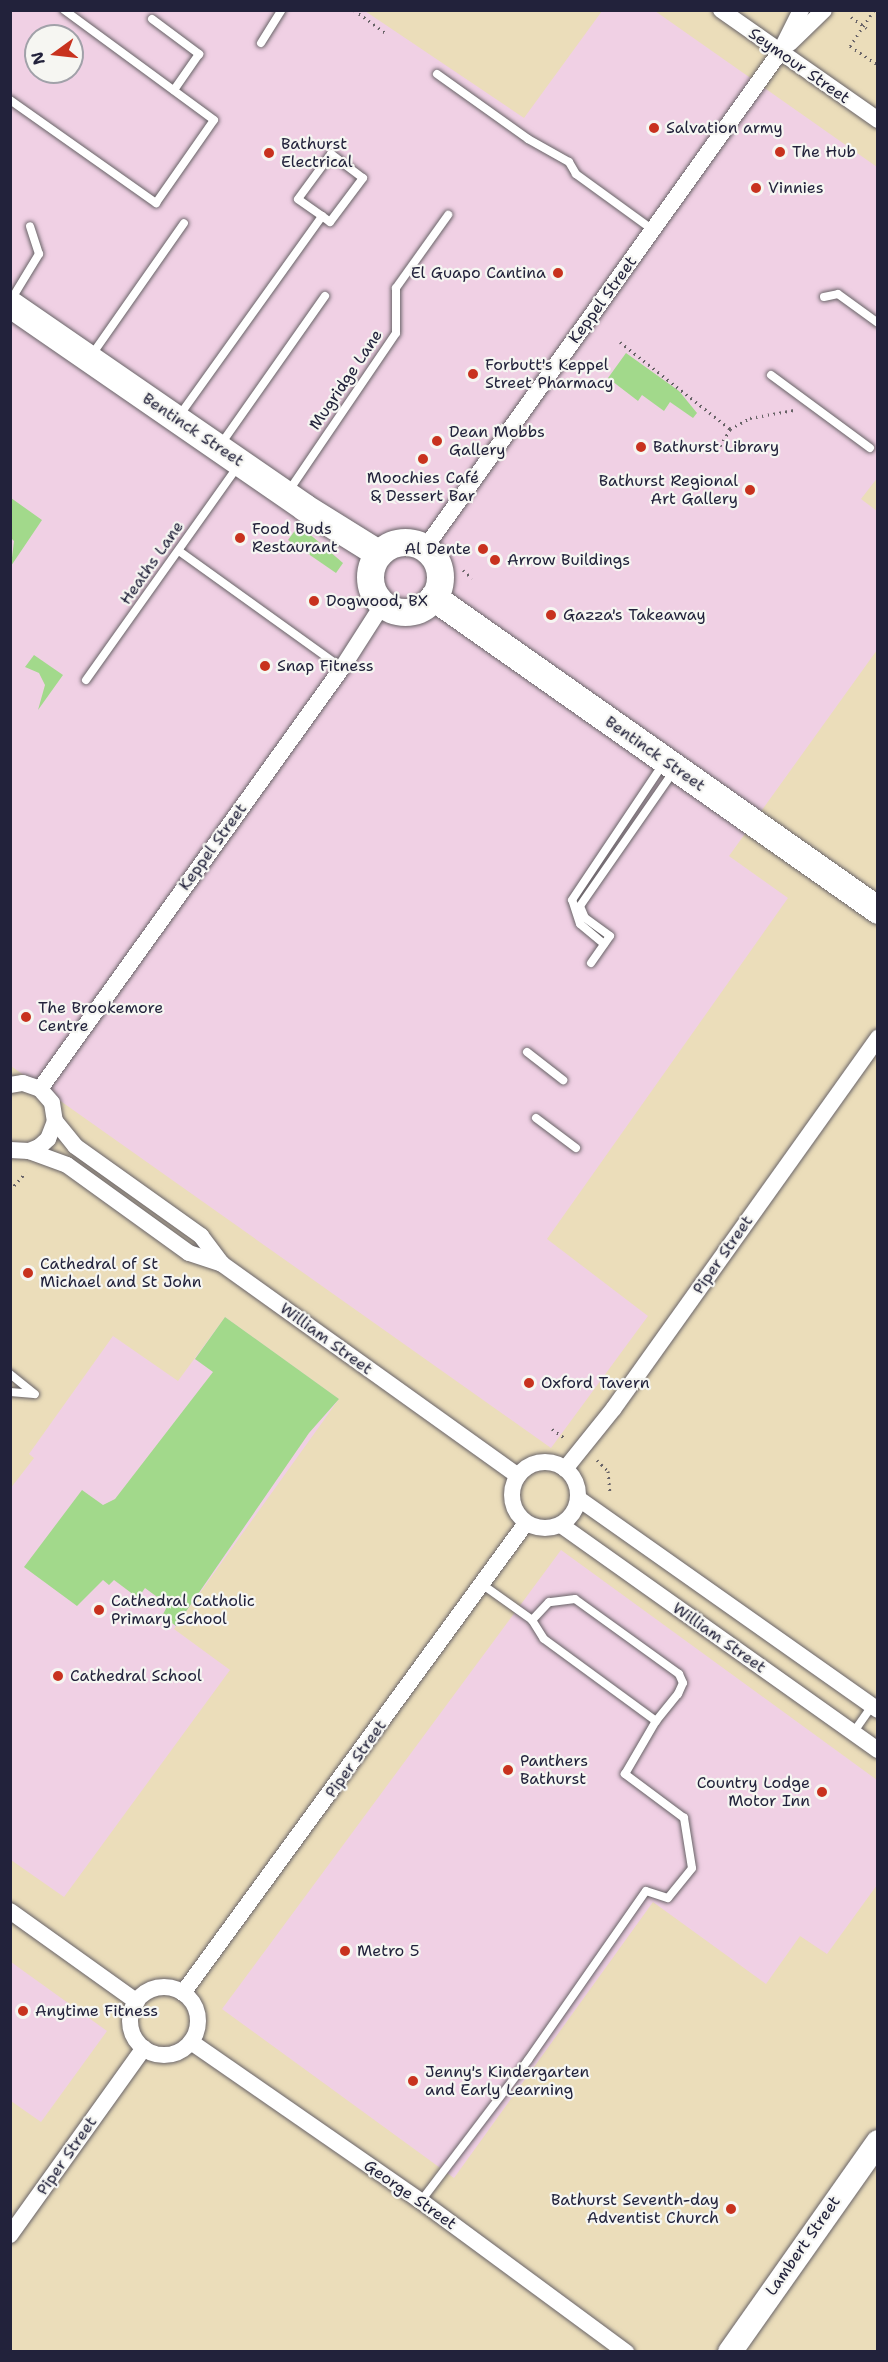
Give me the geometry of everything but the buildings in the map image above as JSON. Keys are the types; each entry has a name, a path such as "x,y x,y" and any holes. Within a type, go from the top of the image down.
{"main road":[{"name":"Bentinck Street","path":"10,302 286,495 378,553"},
{"path":"406,541 425,548 438,565 438,587 425,606 404,612 383,604 370,585 369,574 378,553 406,541"},
{"name":"Bentinck Street","path":"433,597 878,910"},
{"name":"Lambert Street","path":"730,2352 878,2142"}],"street":[{"name":"Seymour Street","path":"721,10 878,120"},
{"name":"Keppel Street","path":"425,548 780,52 801,10"},
{"name":"Keppel Street","path":"780,52 824,10"},
{"name":"Keppel Street","path":"40,1089 342,668 383,604"},
{"name":"Piper Street","path":"566,1469 621,1399 878,1038"},
{"path":"10,1085 23,1083 40,1089"},
{"name":"William Street","path":"40,1089 52,1103 55,1121 75,1146 201,1236 222,1264"},
{"path":"29,1151 48,1138 55,1121"},
{"name":"William Street","path":"10,1150 29,1151 67,1165 189,1253 222,1264 518,1476"},
{"path":"535,1464 556,1464 566,1469 578,1488 579,1499 573,1514 561,1525 543,1529 526,1523 513,1501 518,1476 535,1464"},
{"name":"William Street","path":"579,1499 875,1708"},
{"name":"Piper Street","path":"183,1993 483,1585 526,1523"},
{"name":"William Street","path":"561,1525 878,1750"},
{"path":"10,1911 137,2002"},
{"path":"158,1988 183,1993 198,2016 191,2042 169,2055 144,2049 131,2027 137,2002 158,1988"},
{"name":"George Street","path":"191,2042 421,2201 626,2352"},
{"name":"Piper Street","path":"10,2235 144,2049"}],"lane":[{"path":"10,100 156,203 214,120 64,10"},
{"path":"261,43 282,10"},
{"path":"152,19 199,54 174,90"},
{"path":"437,74 528,139 569,162 576,174 653,230"},
{"path":"331,154 363,177 330,222 322,216 298,199 331,154"},
{"name":"Mugridge Lane","path":"286,495 396,333 396,288 448,215"},
{"path":"177,418 322,216"},
{"path":"89,359 184,223"},
{"path":"10,302 39,254 30,226"},
{"path":"824,297 838,294 878,323"},
{"path":"219,447 325,296"},
{"path":"771,375 870,448"},
{"name":"Heaths Lane","path":"86,680 241,462"},
{"path":"179,551 342,668"},
{"path":"591,963 604,944 580,924 572,900 670,764"},
{"path":"527,1052 563,1080"},
{"path":"536,1118 576,1148"},
{"path":"10,1374 35,1394 10,1392"},
{"path":"483,1585 532,1620 544,1640 656,1722"},
{"path":"421,2201 528,2060 646,1891 668,1898 692,1869 684,1818 625,1774 656,1722 678,1694 683,1683 679,1674 574,1599 549,1602 532,1620"},
{"path":"854,1733 875,1708"}],"path":[{"path":"354,10 387,34"},
{"path":"874,10 865,27 850,46 878,65"},
{"path":"851,17 865,27"},
{"path":"620,342 730,429"},
{"path":"717,451 730,429 750,418 796,410"},
{"path":"463,570 472,578"},
{"path":"10,1190 26,1172"},
{"path":"552,1429 565,1438"},
{"path":"597,1460 608,1471 610,1492"}],"shaded area":[{"path":"11,11 365,11 524,118 602,11 655,11 877,167 878,477 861,499 877,511 877,650 729,856 788,898 547,1239 648,1316 551,1448 11,1066"},
{"name":"Cathedral Catholic Primary School","path":"225,1317 339,1399 174,1629 230,1670 64,1897 11,1860 10,1489 34,1458 29,1454 113,1336 178,1381"},
{"path":"561,1550 877,1780 877,1885 827,1954 800,1936 766,1984 653,1902 454,2178 222,2009"},
{"path":"11,1962 107,2031 41,2122 11,2101"}],"green space":[{"path":"626,353 679,391 697,413 693,418 670,402 664,411 642,395 638,401 608,378"},
{"path":"11,498 42,520 11,566 14,541 11,538"},
{"path":"299,525 343,563 336,573 288,540"},
{"path":"34,655 63,675 38,710 45,685 39,673 25,667"},
{"path":"225,1317 339,1399 309,1433 176,1626 162,1616 168,1605 145,1588 138,1598 114,1580 109,1585 103,1580 77,1606 24,1567 82,1490 103,1505 115,1499 213,1372 195,1359"}],"place":[{"name":"Salvation army","path":"654,128"},
{"name":"The Hub","path":"780,152"},
{"name":"Bathurst Electrical","path":"269,153"},
{"name":"Vinnies","path":"756,188"},
{"name":"El Guapo Cantina","path":"558,273"},
{"name":"Forbutt's Keppel Street Pharmacy","path":"473,374"},
{"name":"Dean Mobbs Gallery","path":"437,441"},
{"name":"Bathurst Library","path":"641,447"},
{"name":"Moochies Café & Dessert Bar","path":"423,459"},
{"name":"Bathurst Regional Art Gallery","path":"750,490"},
{"name":"Food Buds Restaurant","path":"240,538"},
{"name":"Al Dente","path":"483,549"},
{"name":"Arrow Buildings","path":"495,560"},
{"name":"Dogwood, BX","path":"314,601"},
{"name":"Gazza's Takeaway","path":"551,615"},
{"name":"Snap Fitness","path":"265,666"},
{"name":"The Brookemore Centre","path":"26,1017"},
{"name":"Cathedral of St Michael and St John","path":"28,1273"},
{"name":"Oxford Tavern","path":"529,1383"},
{"name":"Cathedral Catholic Primary School","path":"99,1610"},
{"name":"Cathedral School","path":"58,1676"},
{"name":"Panthers Bathurst","path":"508,1770"},
{"name":"Country Lodge Motor Inn","path":"822,1792"},
{"name":"Metro 5","path":"345,1951"},
{"name":"Anytime Fitness","path":"23,2011"},
{"name":"Jenny's Kindergarten and Early Learning","path":"413,2081"},
{"name":"Bathurst Seventh-day Adventist Church","path":"731,2209"}]}
